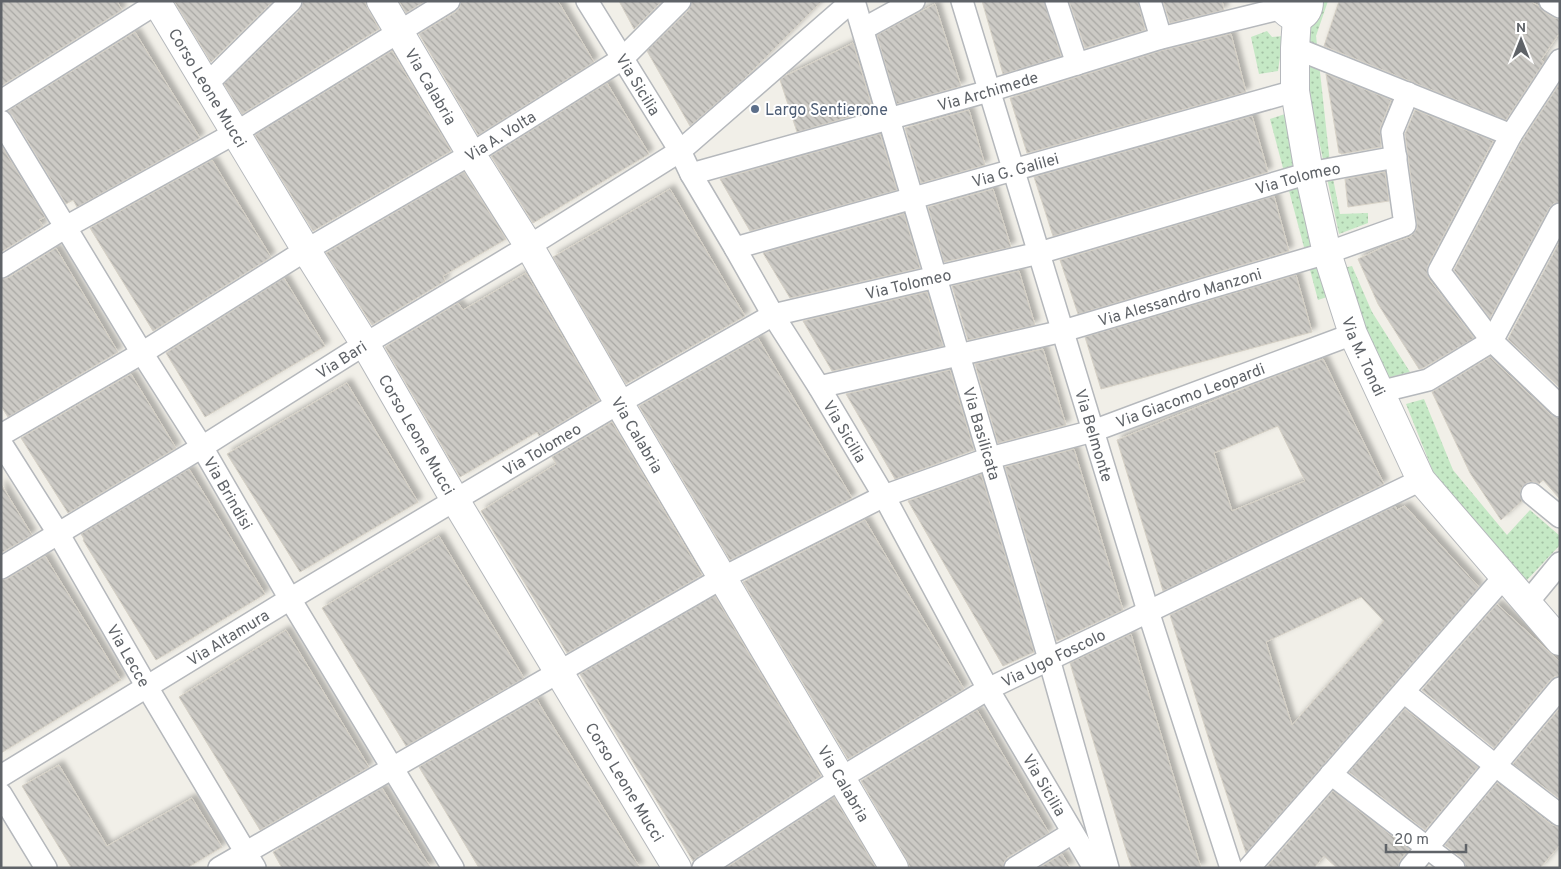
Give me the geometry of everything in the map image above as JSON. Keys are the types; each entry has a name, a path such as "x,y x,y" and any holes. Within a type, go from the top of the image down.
{"street":[{"path":"206,85 291,1"},
{"name":"Via Calabria","path":"381,1 471,154 530,246 619,403 894,868"},
{"path":"1,267 66,227 235,133 449,1"},
{"name":"Via Sicilia","path":"587,1 680,151 691,174 773,315 819,387 884,496 988,688 1094,868"},
{"name":"Via A. Volta","path":"1,435 142,353 306,250 471,154 622,59 680,1"},
{"name":"Via Basilicata","path":"853,1 990,458 1108,868"},
{"name":"Via Bari","path":"1,568 202,447 365,344 530,246 680,151 853,1"},
{"path":"862,29 914,1"},
{"name":"Via Belmonte","path":"962,1 1148,611 1232,868"},
{"path":"1056,1 1077,64"},
{"path":"1150,1 1160,38"},
{"path":"1550,1 1560,7"},
{"path":"1,100 156,2"},
{"name":"Corso Leone Mucci","path":"156,2 365,344 455,500 677,868"},
{"name":"Via Archimede","path":"691,174 989,91 1160,38 1293,7"},
{"name":"Via M. Tondi","path":"1293,7 1295,91 1309,172 1327,253 1353,334 1420,480 1560,641"},
{"path":"1295,48 1511,135"},
{"path":"1560,60 1511,135 1439,271 1492,341 1560,406"},
{"name":"Via G. Galilei","path":"735,248 1295,91"},
{"name":"Via Alessandro Manzoni","path":"819,387 1063,332 1327,253 1406,225 1392,132 1408,93"},
{"name":"Via Brindisi","path":"1,121 142,353 202,447 290,599 453,868"},
{"name":"Via Tolomeo","path":"455,500 773,315 1039,253 1309,172 1396,157"},
{"path":"1380,392 1428,380 1492,341 1560,214"},
{"name":"Via Giacomo Leopardi","path":"218,868 251,860 393,768 722,578 884,496 990,458 1093,431 1353,334"},
{"name":"Via Lecce","path":"1,443 58,533 147,687 251,860"},
{"name":"Via Ugo Foscolo","path":"703,868 840,778 988,688 1420,480"},
{"path":"1532,494 1560,517"},
{"name":"Via Altamura","path":"1,776 455,500"},
{"path":"1527,603 1560,563"},
{"path":"1249,868 1504,577"},
{"path":"1410,868 1560,688"},
{"path":"1404,692 1496,766 1560,814"},
{"path":"1331,774 1454,868"},
{"path":"1,794 46,868"},
{"path":"1015,868 1072,833"}],"green space":[{"path":"1322,1 1328,1 1316,36 1330,163 1340,214 1368,213 1368,223 1339,234 1308,89 1309,28 1314,24"},
{"path":"1267,31 1272,37 1283,36 1278,71 1259,74 1251,37"},
{"path":"1285,114 1330,296 1318,300 1270,119"},
{"path":"1352,266 1372,312 1410,372 1386,378 1361,325 1343,268"},
{"path":"1424,399 1453,470 1507,535 1530,510 1560,536 1560,545 1526,581 1434,474 1406,404"}],"building":[{"path":"1,1 117,1 122,10 1,86"},
{"path":"174,1 273,1 211,62"},
{"path":"303,1 365,1 379,29 242,114 224,84 300,10"},
{"path":"399,1 425,1 406,13"},
{"path":"461,1 558,1 594,62 478,135 419,34 456,12 460,7"},
{"path":"619,1 662,1 634,29"},
{"path":"692,1 822,1 744,79 690,126 647,51 689,10"},
{"path":"982,1 1044,1 1061,56 1003,74"},
{"path":"1069,1 1138,1 1145,30 1085,48"},
{"path":"1163,1 1222,1 1224,10 1170,23"},
{"path":"1339,1 1529,1 1554,18 1560,19 1560,32 1541,60 1544,62 1506,120 1324,46"},
{"path":"935,4 961,86 897,104 877,35"},
{"path":"135,32 200,138 77,207 73,200 66,204 8,111"},
{"path":"1231,34 1246,92 1027,153 1010,98 1164,50"},
{"path":"853,43 873,110 797,132 780,80"},
{"path":"392,51 451,151 313,231 255,135"},
{"path":"1326,74 1391,100 1380,128 1381,147 1339,153"},
{"path":"607,83 649,154 533,223 491,156"},
{"path":"1560,83 1560,202 1554,203 1549,208 1490,318 1454,270 1522,141"},
{"path":"969,110 985,165 921,183 905,128"},
{"path":"1415,110 1493,141 1428,265 1427,271 1429,279 1474,338 1419,369 1378,304 1358,259 1410,237 1417,229 1405,134"},
{"path":"1252,116 1268,172 1053,236 1034,177"},
{"path":"880,134 897,190 750,231 720,179"},
{"path":"1,145 45,217 39,220 43,226 1,252"},
{"path":"212,160 271,257 153,331 90,228"},
{"path":"464,172 506,239 443,276 445,281 372,325 326,253"},
{"path":"1385,172 1389,201 1348,207 1345,179"},
{"path":"670,189 745,316 626,384 553,257"},
{"path":"993,189 1011,247 944,262 928,207"},
{"path":"1274,196 1289,251 1078,314 1060,260"},
{"path":"904,214 920,268 790,298 763,253"},
{"path":"1560,241 1560,388 1508,339"},
{"path":"56,248 118,352 8,417 1,406 1,279 8,278"},
{"path":"1019,271 1035,325 968,340 952,286"},
{"path":"526,273 599,400 539,436 537,432 460,477 385,347 458,303 463,310"},
{"path":"1296,275 1312,332 1101,389 1085,337"},
{"path":"284,278 325,346 205,417 166,353"},
{"path":"927,292 943,346 832,371 803,321"},
{"path":"758,338 852,498 730,560 639,406"},
{"path":"1043,349 1066,425 998,443 975,364"},
{"path":"1490,357 1551,415 1560,418 1560,499 1543,480 1539,484 1528,482 1520,491 1522,501 1501,520 1470,473 1432,392"},
{"path":"1323,359 1384,484 1163,591 1117,440 1257,383","holes":["1278,426 1305,481 1232,511 1214,453"]},
{"path":"950,370 974,450 895,479 846,394"},
{"path":"131,374 176,448 68,513 21,438"},
{"path":"347,383 418,502 300,572 227,454"},
{"path":"612,422 702,575 567,653 481,511 556,464 552,457"},
{"path":"1074,449 1123,610 1057,641 1005,467"},
{"path":"189,469 265,594 156,660 81,534"},
{"path":"981,474 1034,652 1003,666 908,501"},
{"path":"1,484 32,535 1,553"},
{"path":"1395,506 1397,510 1405,506 1479,587 1246,853 1170,615","holes":["1361,597 1384,621 1292,725 1266,642"]},
{"path":"865,520 964,689 848,759 743,582"},
{"path":"439,536 524,678 406,746 322,608"},
{"path":"45,556 121,680 1,753 1,580 7,579"},
{"path":"715,596 821,776 693,861 580,674"},
{"path":"1497,604 1560,662 1560,676 1555,676 1550,680 1494,748 1422,690"},
{"path":"286,630 369,767 260,830 179,697"},
{"path":"1131,634 1201,868 1132,868 1128,857 1070,663"},
{"path":"537,699 640,868 479,868 419,767"},
{"path":"1560,708 1560,799 1513,764"},
{"path":"1405,709 1478,767 1425,830 1349,772"},
{"path":"977,710 1049,833 1008,857 1004,862 1003,868 910,868 861,781"},
{"path":"59,765 107,846 192,798 222,847 187,868 69,868 71,867 22,786"},
{"path":"1497,783 1552,825 1560,827 1560,845 1540,868 1466,868 1462,858 1445,845"},
{"path":"382,788 431,868 282,868 273,852"},
{"path":"1333,791 1409,849 1400,860 1398,868 1337,868 1324,856 1314,868 1266,868"},
{"path":"834,797 876,868 726,868"},
{"path":"1062,854 1070,868 1039,868"}],"place":[{"name":"Largo Sentierone","path":"755,109"}]}
